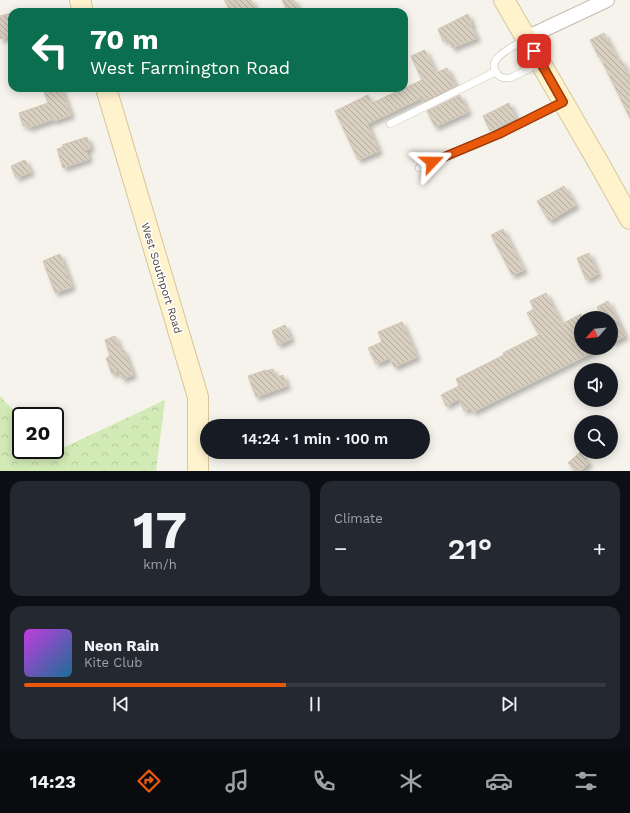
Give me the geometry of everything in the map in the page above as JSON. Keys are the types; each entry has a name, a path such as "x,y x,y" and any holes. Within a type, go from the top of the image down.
{"main road":[{"path":"504,0 630,220"},
{"name":"West Southport Road","path":"107,92 198,397 198,471"}],"street":[{"path":"526,38 606,0"}],"lane":[{"path":"526,38 499,55 494,61 493,65 495,72 500,77 510,78 541,63"},
{"path":"390,124 495,72"},
{"path":"419,168 499,134 563,102"}],"green space":[{"path":"0,396 12,409 12,459 64,459 64,447 165,400 156,471 0,471"}],"building":[{"path":"224,0 251,0 255,8 229,8"},
{"path":"282,0 294,0 298,8 286,8"},
{"path":"8,14 8,37 0,39 0,16"},
{"path":"468,14 472,25 471,26 477,38 452,48 448,39 443,41 438,29"},
{"path":"604,33 619,62 621,60 630,78 630,118 590,40"},
{"path":"425,50 436,73 447,68 456,86 423,102 421,98 367,124 379,151 358,160 335,111 368,95 372,103 396,92 408,92 408,86 422,80 411,56"},
{"path":"44,92 62,92 71,115 28,128 27,125 23,126 19,113 48,103"},
{"path":"460,95 468,112 435,127 427,111"},
{"path":"509,103 516,118 490,131 483,116"},
{"path":"87,137 91,148 86,150 89,159 63,168 57,149 63,147 62,145"},
{"path":"25,160 31,172 16,178 11,166"},
{"path":"564,186 576,205 549,221 537,201"},
{"path":"503,229 524,270 512,275 491,235"},
{"path":"589,253 598,274 586,280 577,258"},
{"path":"60,254 72,287 55,293 43,261"},
{"path":"546,293 562,324 574,318 574,355 587,355 473,412 470,408 464,411 459,399 446,406 441,395 459,386 456,379 504,355 503,353 539,335 527,313 534,309 530,301"},
{"path":"608,301 613,311 599,311 597,307"},
{"path":"402,322 417,357 394,367 390,358 376,364 368,348 382,342 378,332"},
{"path":"618,322 625,336 618,340"},
{"path":"285,325 291,339 278,345 272,331"},
{"path":"115,336 121,351 124,350 133,375 122,379 119,371 112,374 106,358 110,356 105,340"},
{"path":"273,369 276,378 283,375 287,386 256,397 248,376"},
{"path":"574,458 574,459 586,459 589,463 580,471 575,471 568,463"}],"route":[{"path":"432,162 499,134 563,102 534,51"}]}
